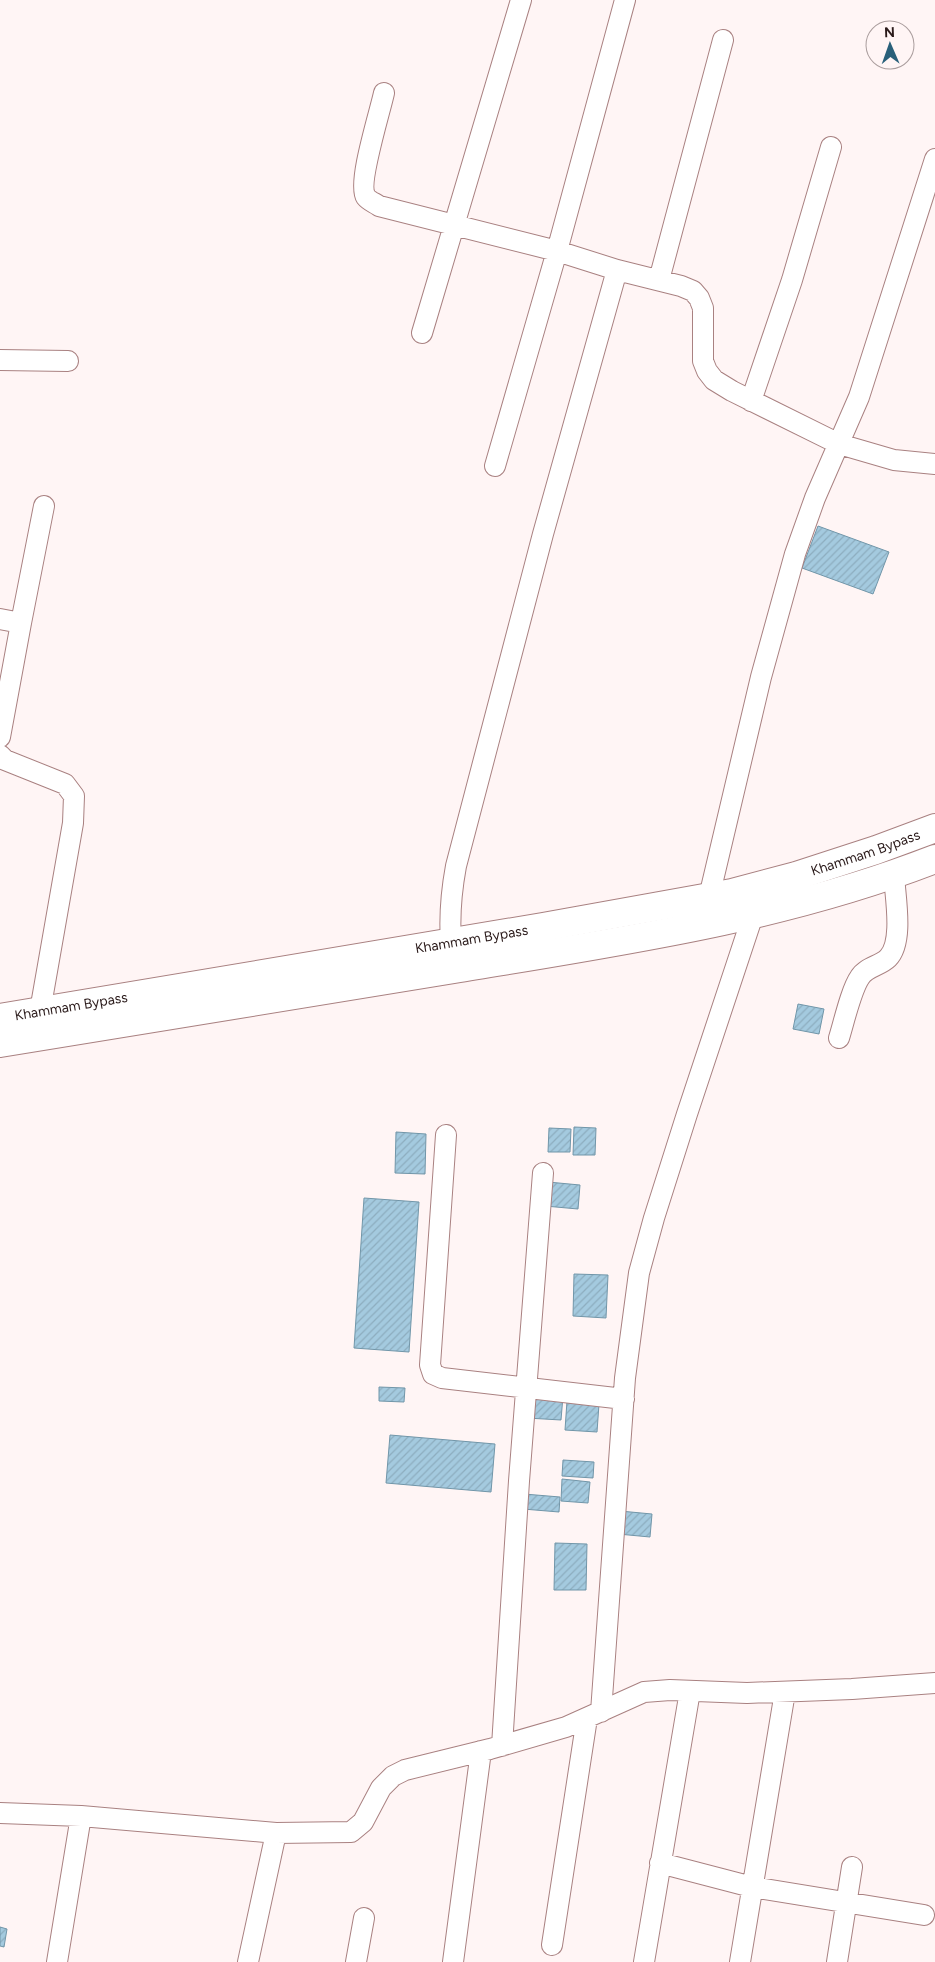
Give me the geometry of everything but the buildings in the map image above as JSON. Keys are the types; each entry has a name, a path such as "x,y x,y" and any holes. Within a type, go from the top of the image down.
{"highway":[{"name":"Khammam Bypass","path":"0,1018 543,927 709,897 796,876 876,850 935,828"},
{"name":"Khammam Bypass","path":"0,1044 549,954 692,928 753,914 894,875 935,859"},
{"path":"543,927 549,954"}],"street":[{"path":"422,333 521,0"},
{"path":"495,466 557,251 625,0"},
{"path":"659,280 723,40"},
{"path":"384,94 363,180 366,197 379,206 557,251 617,270 687,288 700,298 703,308 703,361 707,371 714,380 751,401 839,444 894,460 935,464"},
{"path":"751,401 792,280 831,147"},
{"path":"709,897 761,677 795,554 815,498 860,397 928,208 935,159"},
{"path":"451,942 450,895 456,866 543,534 617,270"},
{"path":"0,360 68,361"},
{"path":"0,737 44,506"},
{"path":"0,619 21,623"},
{"path":"0,755 5,760 65,784 71,789 74,796 73,823 40,1011"},
{"path":"839,1038 858,980 862,974 883,962 894,950 897,921 894,875"},
{"path":"552,1945 594,1715 624,1399 639,1273 654,1218 753,914"},
{"path":"446,1135 431,1370 433,1374 442,1378 624,1399"},
{"path":"502,1746 519,1481 543,1173"},
{"path":"0,1813 72,1826 276,1833 342,1832 363,1822 381,1788 393,1776 406,1770 566,1728 644,1692 785,1692 935,1683"},
{"path":"644,1962 690,1691"},
{"path":"740,1962 785,1692"},
{"path":"453,1962 481,1751"},
{"path":"57,1962 72,1826"},
{"path":"248,1962 276,1833"},
{"path":"660,1863 752,1887 924,1915"},
{"path":"837,1962 852,1867"},
{"path":"356,1962 364,1918"}]}
